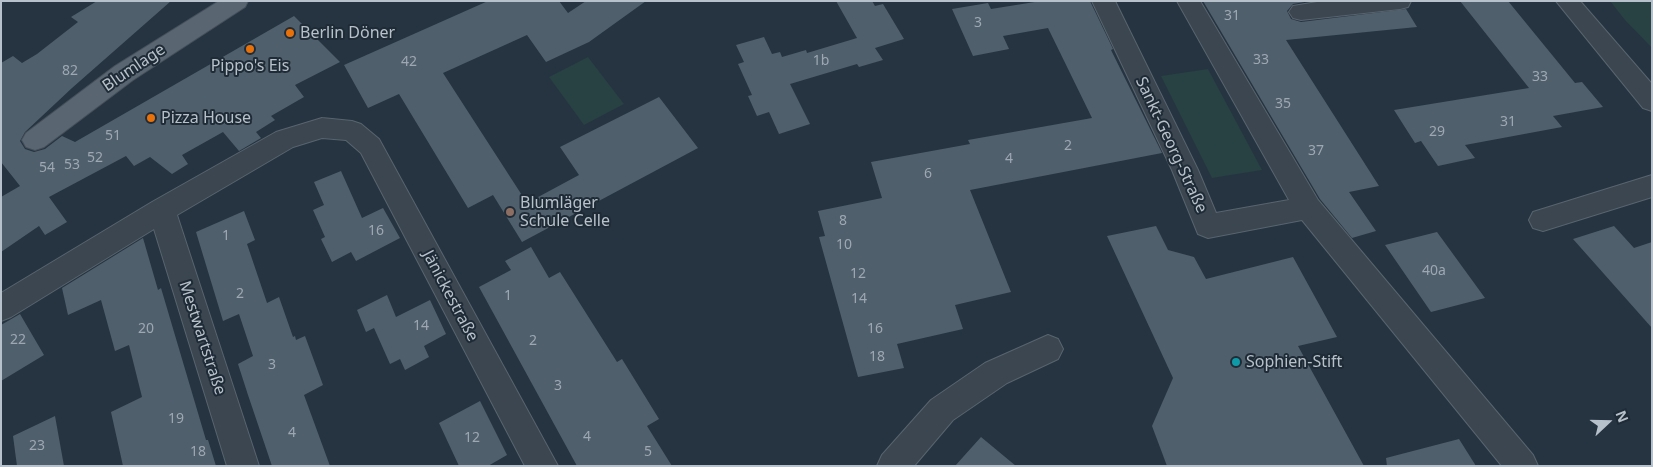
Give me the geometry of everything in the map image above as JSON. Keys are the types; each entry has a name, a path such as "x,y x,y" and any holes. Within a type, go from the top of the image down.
{"main road":[{"name":"Blumlage","path":"35,140 124,72 231,2"}],"street":[{"name":"Sankt-Georg-Straße","path":"1103,1 1185,170 1208,226 1308,208"},
{"path":"1188,1 1308,208 1522,466"},
{"path":"1301,12 1400,1"},
{"path":"1567,1 1652,101"},
{"name":"Jänickestraße","path":"162,210 285,139 322,128 352,131 370,146 542,466"},
{"path":"1543,220 1652,186"},
{"path":"1,308 162,210"},
{"name":"Mestwartstraße","path":"162,210 243,466"},
{"path":"893,466 942,410 996,373 1048,349"}],"green space":[{"path":"1610,1 1652,1 1652,48 1625,20"},
{"path":"588,57 624,104 584,125 549,77"},
{"path":"1208,69 1262,170 1212,178 1161,76"}],"building":[{"path":"97,1 171,1 25,132 20,141 25,149 34,152 45,149 62,136 75,142 294,16 340,62 295,85 304,97 271,116 275,120 256,132 261,138 239,151 223,132 182,155 188,164 172,174 150,157 134,166 126,156 49,197 67,222 45,235 39,226 1,252 1,197 20,186 1,162 1,63 13,56 22,63 37,54 78,22 71,17"},
{"path":"488,1 559,1 568,13 586,1 646,1 589,42 546,62 527,35 443,73 527,203 579,175 560,147 659,97 698,148 522,242 493,195 468,208 399,94 368,108 344,65"},
{"path":"836,1 872,1 875,6 883,4 904,39 875,48 883,60 859,67 857,64 790,84 810,124 779,134 769,112 757,116 748,96 752,95 738,64 744,62 736,45 764,37 772,54 780,52 782,57 806,50 807,53 857,38"},
{"path":"1041,1 1090,1 1113,49 1111,50 1162,153 970,190 1011,292 955,305 963,329 897,344 904,368 858,377 819,237 825,236 818,211 882,198 871,162 970,144 968,140 1092,118 1048,28 1003,36 1009,49 973,56 952,9 988,3 991,9"},
{"path":"1203,1 1310,1 1293,4 1287,11 1291,19 1301,22 1406,9 1417,27 1286,40 1379,186 1349,192 1376,231 1352,238 1320,199"},
{"path":"1460,1 1508,1 1575,83 1582,82 1603,107 1553,116 1562,127 1465,145 1475,158 1438,166 1421,141 1415,143 1394,110 1529,88"},
{"path":"341,171 362,218 383,208 400,238 356,261 351,252 332,262 321,239 325,237 313,210 324,205 314,182"},
{"path":"244,211 255,240 247,244 267,303 279,297 293,337 295,336 296,340 305,336 323,385 304,395 330,466 272,466 238,364 253,356 239,314 223,321 196,232"},
{"name":"Sophien-Stift","path":"1156,226 1168,250 1194,257 1206,279 1293,257 1337,337 1298,346 1364,466 1167,466 1152,426 1173,378 1107,236"},
{"path":"1614,226 1634,248 1652,242 1652,328 1573,239"},
{"path":"1437,232 1485,298 1431,312 1385,245"},
{"path":"143,238 158,290 161,288 206,440 208,440 216,466 123,466 111,412 142,397 129,345 115,351 101,300 68,315 62,288"},
{"path":"531,247 549,278 560,272 617,362 622,359 659,419 647,426 672,466 577,466 479,287 511,270 505,261"},
{"path":"387,295 396,317 430,300 446,334 424,346 429,357 405,370 400,359 390,364 374,328 366,332 357,310"},
{"path":"20,314 44,355 1,381 1,325"},
{"path":"480,401 507,455 488,466 459,466 439,423"},
{"path":"55,416 64,466 17,466 13,436"},
{"path":"981,437 1016,466 955,466"},
{"path":"1459,439 1476,466 1387,466 1386,458"}],"place":[{"name":"Berlin Döner","path":"290,33"},
{"name":"Pippo's Eis","path":"250,49"},
{"name":"Pizza House","path":"151,118"},
{"name":"Blumläger Schule Celle","path":"510,212"},
{"name":"Sophien-Stift","path":"1236,362"}]}
